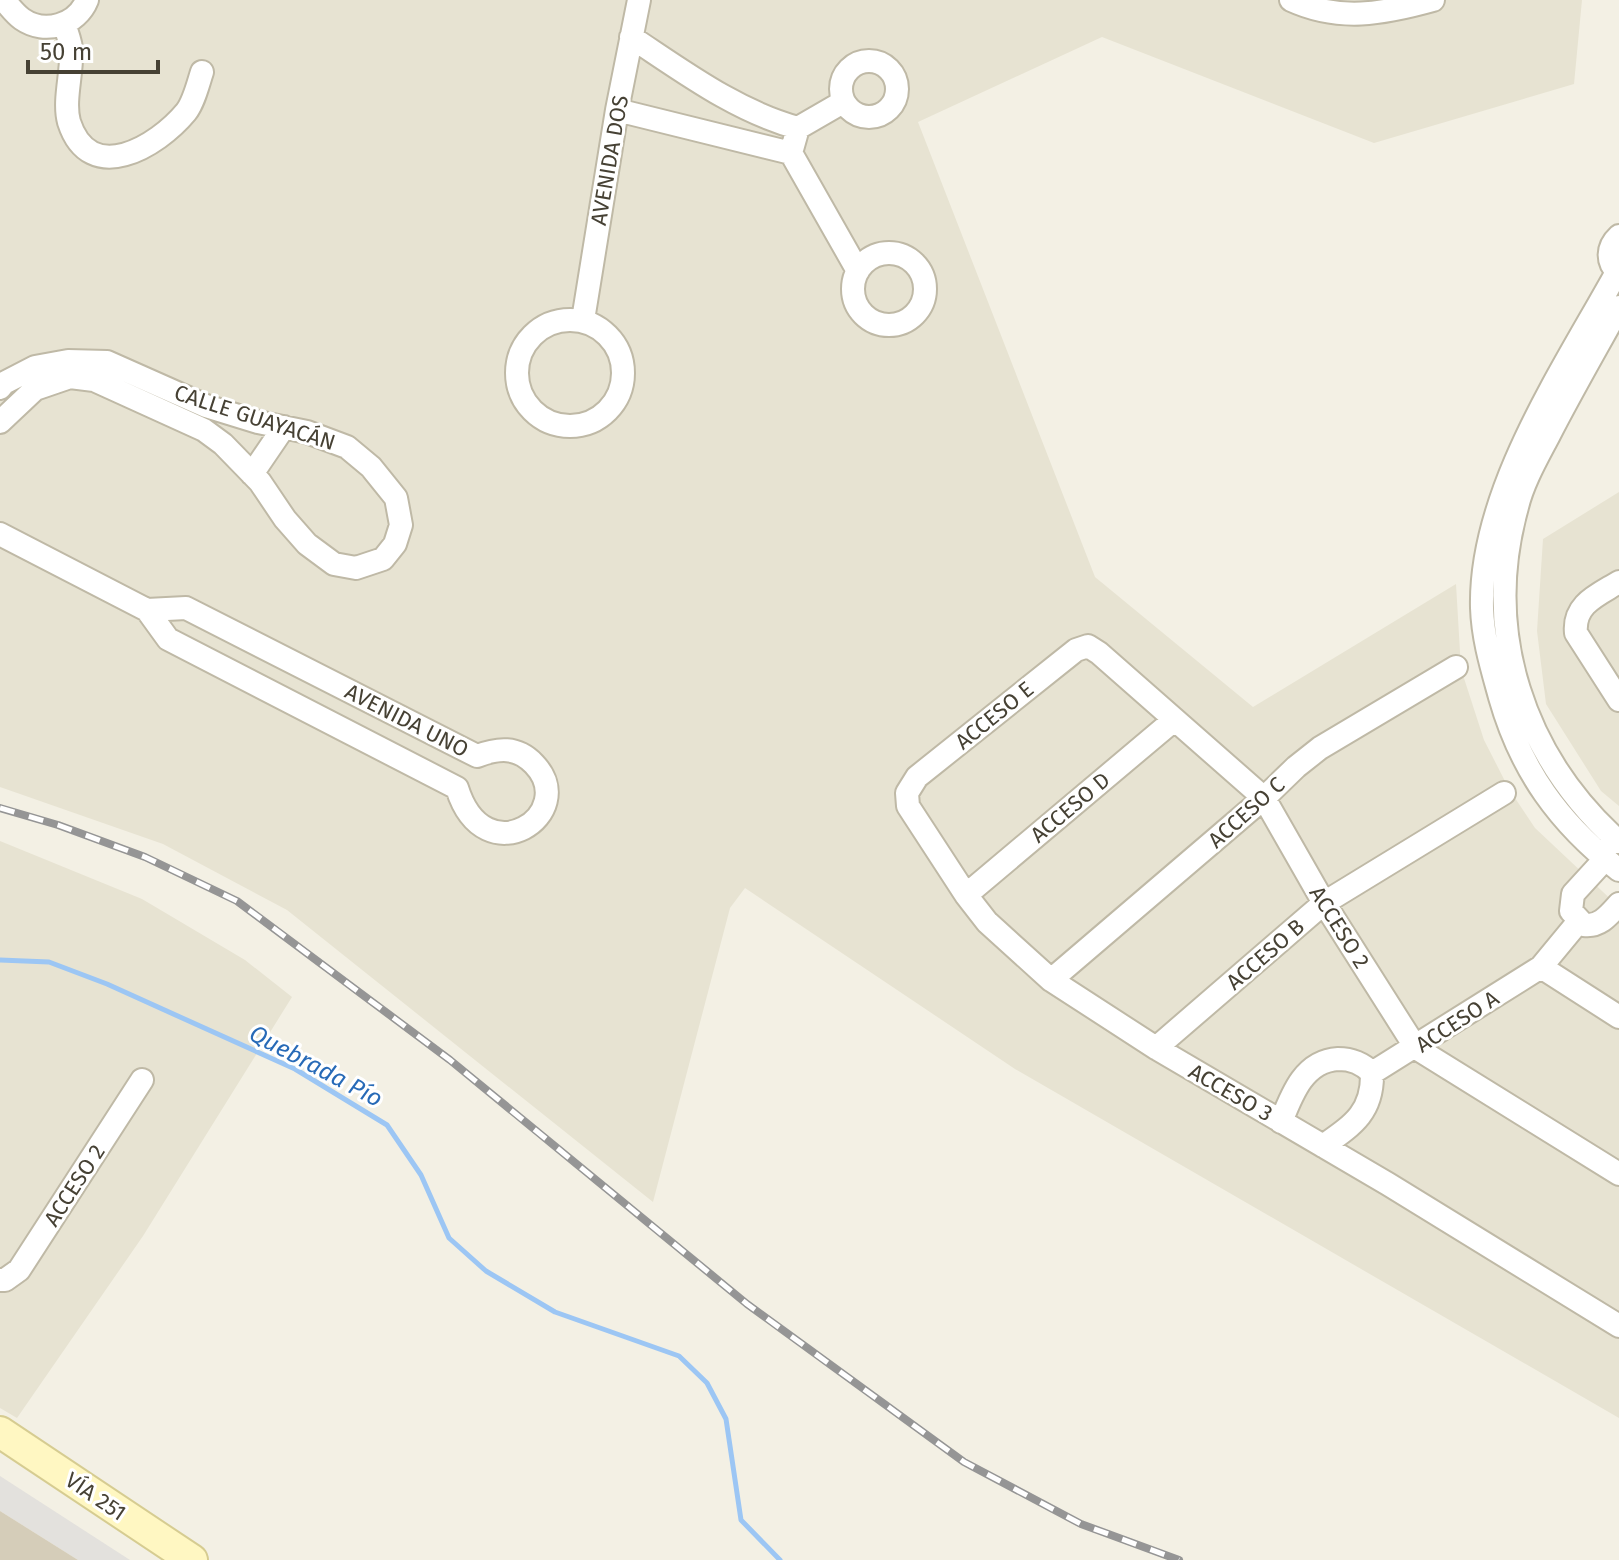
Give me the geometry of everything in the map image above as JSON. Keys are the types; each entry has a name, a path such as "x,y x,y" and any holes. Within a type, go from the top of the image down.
{"main road":[{"name":"VÍA 251","path":"0,1432 192,1560"}],"street":[{"path":"4,0 23,20 49,28 75,18 87,0"},
{"name":"AVENIDA DOS","path":"583,320 617,110 639,0"},
{"path":"1291,0 1337,15 1374,13 1433,0"},
{"path":"64,24 71,47 68,119 77,140 96,154 121,157 145,148 188,110 202,72"},
{"path":"631,37 713,91 772,121 798,128"},
{"path":"702,131 713,91"},
{"path":"843,102 798,128 791,153 858,271"},
{"path":"617,110 791,153"},
{"path":"1615,857 1563,818 1539,788 1516,746 1486,646 1482,606 1494,521 1509,476 1540,412 1618,273 1609,255 1611,245 1619,236"},
{"path":"1615,857 1601,826 1566,784 1534,732 1509,654 1504,618 1509,543 1517,505 1538,457 1619,307"},
{"path":"564,319 583,320 600,328 618,348 623,366 623,385 613,406 599,418 582,426 563,426 548,422 533,411 521,395 516,377 518,357 527,340 540,328 564,319"},
{"name":"CALLE GUAYACÁN","path":"0,388 35,367 68,361 107,362 206,406 307,432 347,447 371,467 396,498 401,525 395,544 383,559 356,568 334,564 307,544 252,474 223,444 204,430 94,380 70,377 35,389 1,417"},
{"path":"142,403 153,382"},
{"path":"252,474 284,427"},
{"name":"AVENIDA UNO","path":"0,534 147,610 168,639 457,788 464,809 479,824 497,832 515,832 529,827 540,815 546,800 546,785 541,771 514,750 494,750 477,756 186,608 147,610"},
{"path":"1619,582 1585,603 1575,621 1576,633 1619,700"},
{"name":"ACCESO 2","path":"1088,646 1264,798 1324,903 1416,1048 1619,1174"},
{"name":"ACCESO E","path":"907,793 917,777 1076,650 1088,646"},
{"name":"ACCESO C","path":"1051,980 1320,748 1456,667"},
{"name":"ACCESO D","path":"966,895 1174,720"},
{"name":"ACCESO 3","path":"907,793 908,806 966,895 987,922 1051,980 1156,1048 1619,1326"},
{"name":"ACCESO B","path":"1156,1048 1324,903 1504,793"},
{"path":"1615,857 1573,894 1571,911 1579,921 1592,926 1600,923 1619,904"},
{"name":"ACCESO A","path":"1372,1073 1541,967 1579,921"},
{"path":"1541,967 1619,1017"},
{"path":"1281,1122 1309,1070 1324,1060 1346,1059 1363,1064 1372,1073 1373,1092 1365,1109 1341,1134 1323,1146"},
{"name":"ACCESO 2","path":"0,1280 19,1270 142,1080"}],"shaded area":[{"path":"0,0 1582,0 1574,84 1374,143 1102,37 918,122 1095,577 1253,707 1456,584 1461,669 1484,740 1509,789 1535,828 1619,907 1619,1418 1015,1069 745,888 730,908 653,1202 287,910 163,844 0,787"},
{"path":"1619,492 1619,806 1601,791 1546,704 1537,631 1543,539"},
{"path":"0,841 142,899 245,960 292,997 143,1236 17,1418 0,1408"},
{"path":"0,1476 130,1560 78,1560 0,1511"}],"building":[{"path":"0,1511 78,1560 0,1560"}],"waterway":[{"name":"Quebrada Pío","path":"0,960 49,962 107,984 295,1069 387,1125 421,1175 449,1238 486,1271 555,1312 679,1356 707,1383 726,1419 741,1520 780,1560"}],"railway":[{"path":"0,808 58,825 145,857 237,901 450,1060 747,1304 964,1462 1081,1524 1179,1560"}]}
